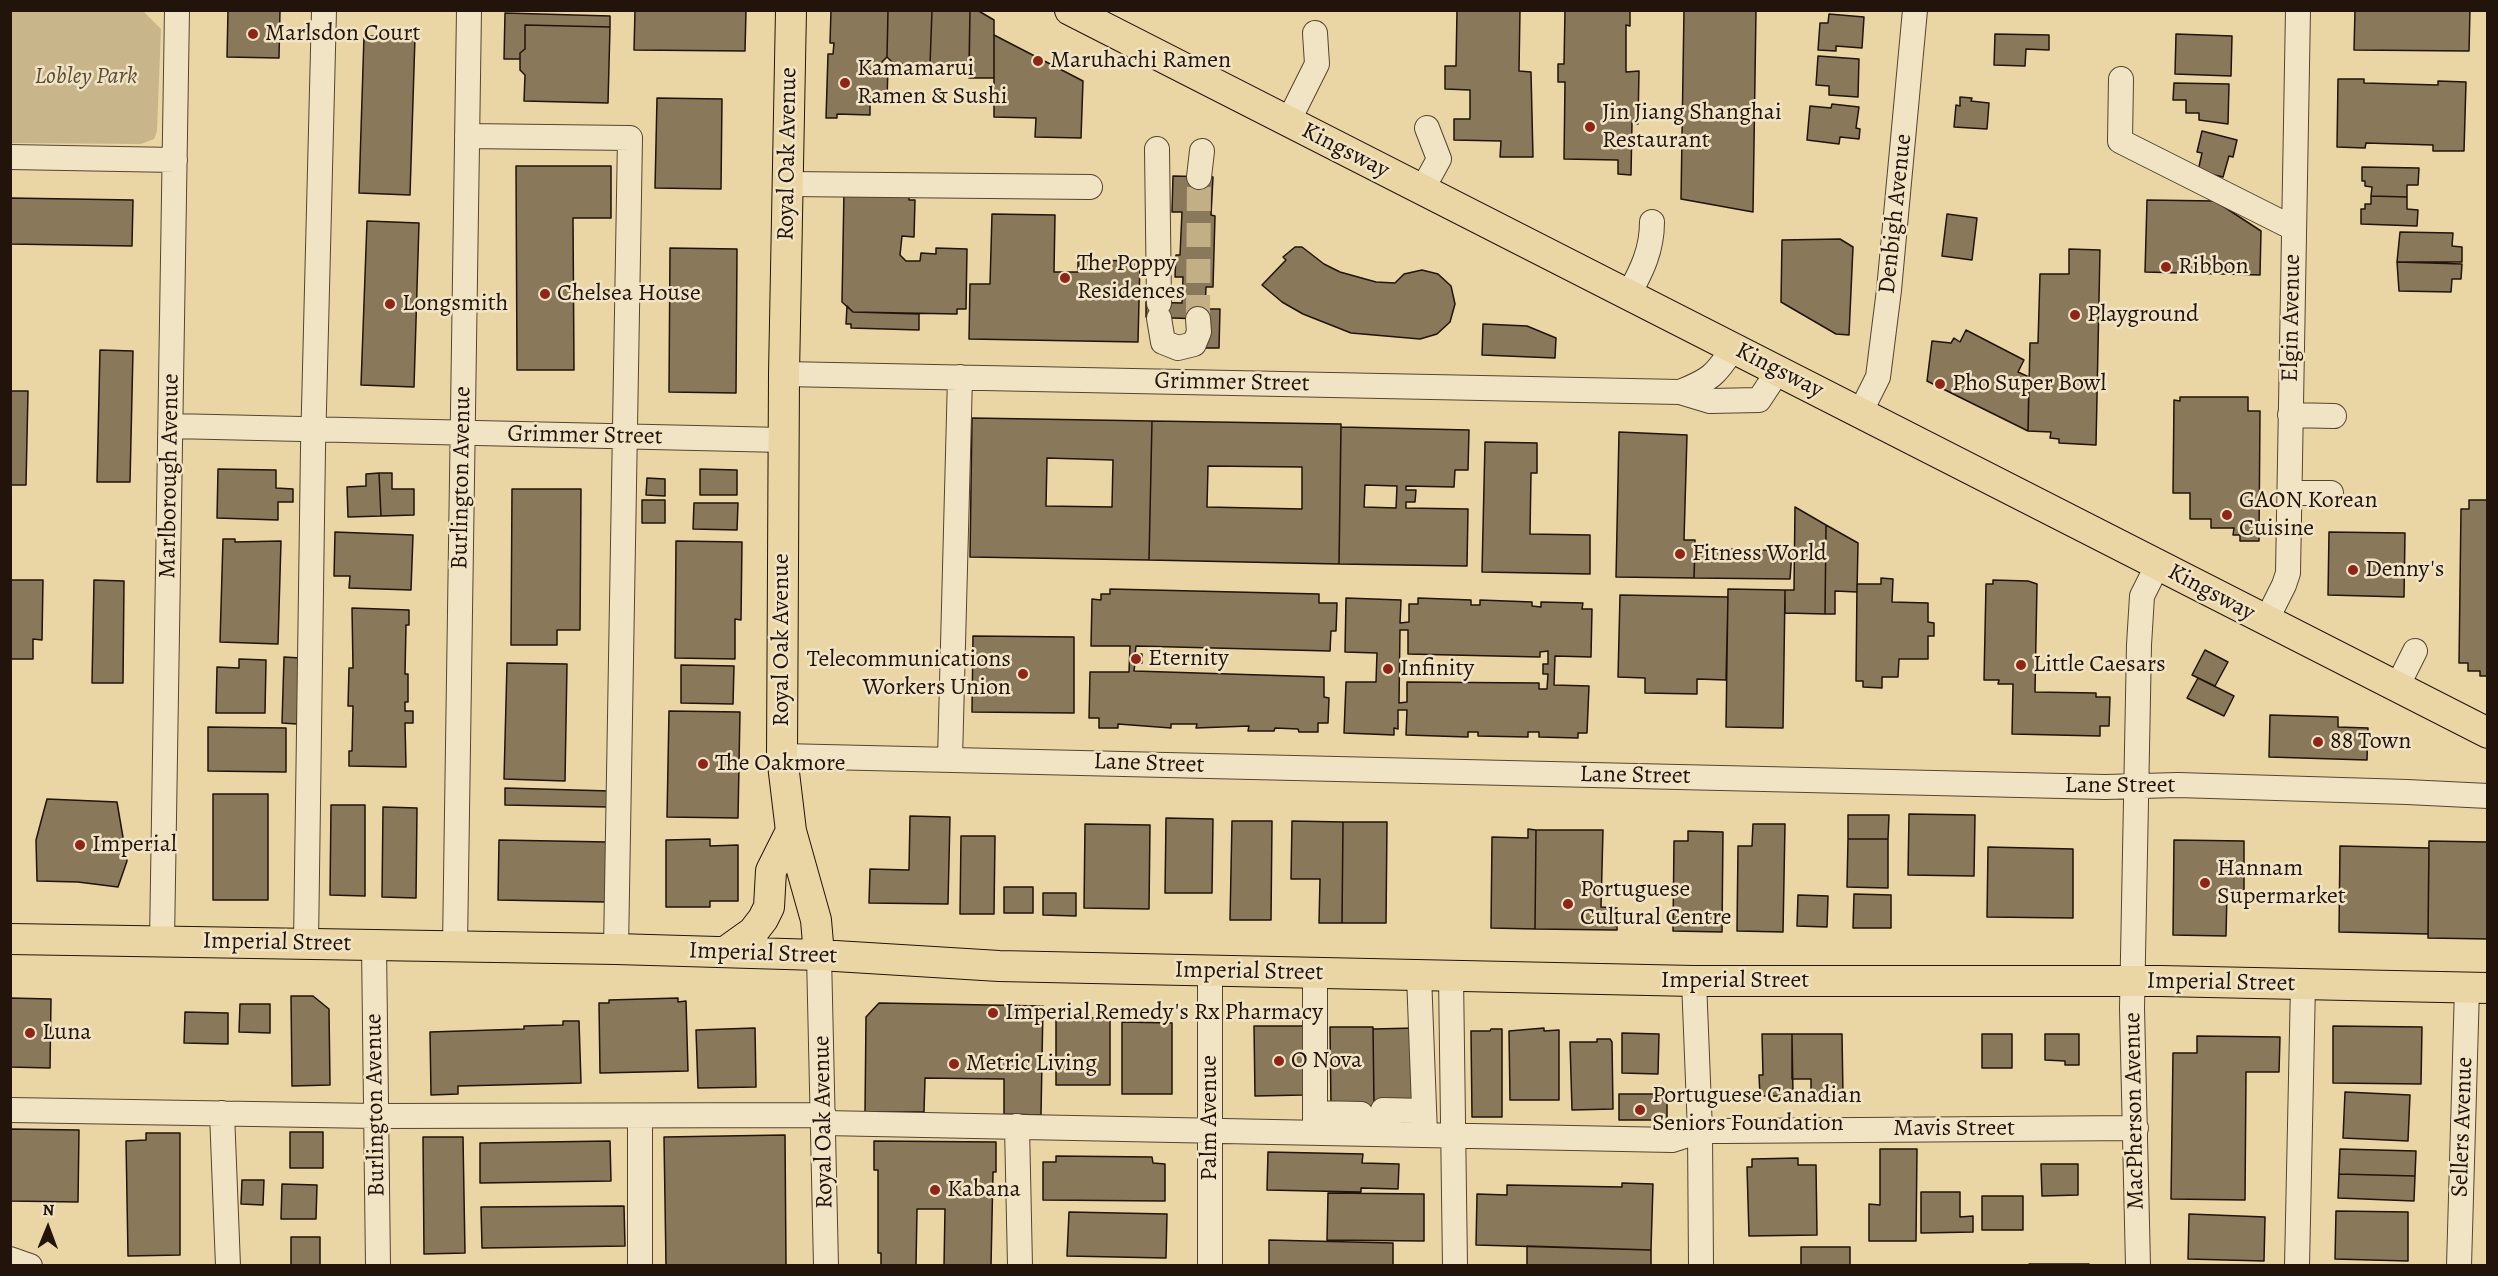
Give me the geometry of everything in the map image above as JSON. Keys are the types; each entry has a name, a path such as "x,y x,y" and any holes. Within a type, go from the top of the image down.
{"main road":[{"name":"Royal Oak Avenue","path":"791,10 783,440 782,756 791,831 816,920 819,955"},
{"name":"Kingsway","path":"1070,10 2487,733"},
{"path":"725,952 753,932 763,919 769,907 771,871 791,831"},
{"name":"Imperial Street","path":"10,939 616,949 819,955 999,966 1694,981 2133,981 2477,988"}],"street":[{"name":"Marlborough Avenue","path":"162,942 177,10"},
{"path":"306,943 314,429 324,10"},
{"name":"Burlington Avenue","path":"455,946 469,10"},
{"name":"Denbigh Avenue","path":"1860,413 1878,377 1890,278 1915,10"},
{"name":"Elgin Avenue","path":"2266,621 2288,573 2298,10"},
{"path":"1288,122 1317,64 1315,33"},
{"path":"2121,79 2120,141 2293,228"},
{"path":"1422,190 1440,159 1427,128"},
{"path":"467,136 630,138 616,949"},
{"path":"1157,149 1159,310 1162,342 1178,348 1194,344 1199,332 1198,319"},
{"path":"1199,177 1202,151"},
{"path":"10,157 175,160"},
{"path":"788,184 1090,187"},
{"path":"1629,294 1645,264 1652,240 1652,222"},
{"name":"Grimmer Street","path":"1680,392 1717,373 1733,348"},
{"name":"Grimmer Street","path":"784,374 1680,392 1710,400 1758,400 1778,371"},
{"path":"950,759 960,377"},
{"path":"2290,415 2334,416"},
{"name":"Grimmer Street","path":"171,426 783,440"},
{"path":"2289,493 2331,493"},
{"name":"MacPherson Avenue","path":"2138,1266 2133,981 2142,596 2158,564"},
{"path":"2397,687 2415,651"},
{"name":"Lane Street","path":"782,756 2349,790 2487,796"},
{"name":"Burlington Avenue","path":"374,945 378,1266"},
{"name":"Royal Oak Avenue","path":"819,955 826,1266"},
{"name":"Palm Avenue","path":"1210,971 1210,1266"},
{"path":"1315,973 1315,1123"},
{"path":"1419,975 1425,1122"},
{"path":"1450,976 1455,1266"},
{"path":"1694,981 1700,1131 1701,1266"},
{"path":"2297,1266 2302,984"},
{"name":"Sellers Avenue","path":"2459,1266 2477,988"},
{"name":"Mavis Street","path":"10,1110 375,1116 824,1119 1209,1131 1315,1123 1372,1133 1425,1122 1452,1135 1672,1140 1700,1131 2136,1128"},
{"path":"222,1113 228,1266"},
{"path":"640,1117 640,1266"},
{"path":"1017,1126 1020,1266"},
{"path":"10,1259 30,1266"}],"green space":[{"name":"Lobley Park","path":"11,10 143,11 161,29 157,131 154,139 141,144 11,143"}],"building":[{"name":"Marlsdon Court","path":"228,10 280,10 279,58 227,57"},
{"path":"635,10 746,10 745,51 634,50"},
{"path":"831,10 888,10 887,57 882,62 888,67 887,100 870,100 870,115 837,114 837,118 826,118 828,54 833,54 834,43 830,43"},
{"path":"888,10 932,10 930,65 894,64 887,57"},
{"path":"932,10 970,10 969,66 930,65"},
{"path":"970,10 977,10 994,20 994,78 969,78"},
{"path":"1457,10 1520,10 1519,71 1531,72 1533,157 1500,157 1501,141 1454,140 1454,119 1470,119 1470,90 1445,89 1445,66 1456,66"},
{"path":"1565,10 1630,10 1630,26 1626,25 1626,72 1639,71 1638,124 1632,123 1631,175 1618,174 1618,160 1564,159 1565,82 1558,82 1558,64 1564,64"},
{"path":"1684,10 1756,10 1753,212 1681,199"},
{"path":"2355,10 2470,10 2469,51 2354,50"},
{"path":"505,13 610,16 610,27 525,25 525,49 520,53 520,59 504,59"},
{"path":"1829,14 1864,17 1862,48 1836,46 1836,51 1818,50 1820,23 1828,23"},
{"path":"525,25 610,27 608,103 524,101 525,75 520,70 520,53 525,49"},
{"path":"1995,34 2049,35 2049,50 2026,49 2025,66 1994,65"},
{"path":"2176,34 2232,36 2231,76 2175,74"},
{"path":"994,35 1083,81 1081,138 1035,137 1036,118 994,117"},
{"path":"364,36 415,37 410,195 359,193"},
{"path":"1818,56 1859,59 1858,97 1829,95 1829,86 1816,85"},
{"path":"2338,79 2364,79 2364,83 2438,85 2438,81 2466,82 2464,151 2433,151 2433,145 2366,143 2365,148 2337,147"},
{"path":"2174,83 2229,84 2228,124 2199,120 2199,113 2186,113 2186,100 2173,100"},
{"path":"1960,97 1989,103 1987,129 1954,127 1956,105 1960,106"},
{"path":"657,98 722,99 721,189 655,188"},
{"path":"1832,104 1859,107 1856,128 1860,129 1859,139 1840,137 1839,144 1807,140 1810,106 1831,108"},
{"path":"2202,131 2237,140 2233,157 2229,156 2223,177 2198,171 2202,153 2197,152"},
{"name":"Chelsea House","path":"516,166 611,166 611,218 573,218 574,370 517,370"},
{"path":"2362,167 2419,168 2418,185 2407,185 2407,197 2371,196 2372,187 2365,186 2365,181 2362,181"},
{"path":"1173,176 1213,177 1211,215 1215,216 1213,287 1206,287 1205,309 1220,309 1219,348 1200,348 1201,319 1146,317 1146,302 1182,303 1183,277 1175,277 1176,255 1180,255 1182,212 1172,212"},
{"path":"844,190 909,191 909,200 915,200 914,237 902,236 900,255 906,261 920,261 921,253 936,254 936,248 967,249 966,309 957,309 957,314 853,312 842,302"},
{"path":"2371,196 2407,197 2407,209 2418,210 2417,226 2361,224 2361,209 2365,209 2365,204 2371,204"},
{"path":"10,198 133,200 132,246 10,244"},
{"path":"2147,200 2215,201 2261,231 2260,275 2145,272"},
{"name":"The Poppy Residences","path":"992,214 1055,215 1054,272 1078,272 1078,260 1140,261 1138,342 969,339 970,284 990,284"},
{"path":"1947,214 1977,218 1972,260 1942,256"},
{"name":"Longsmith","path":"367,221 419,223 414,387 361,385"},
{"path":"2400,232 2453,233 2452,246 2462,247 2462,262 2397,262"},
{"path":"1840,239 1853,247 1849,335 1836,334 1781,302 1782,240"},
{"path":"1295,247 1302,247 1324,264 1340,272 1376,282 1395,283 1404,274 1422,270 1438,274 1451,286 1455,304 1450,322 1437,334 1420,339 1351,333 1303,314 1282,302 1262,285 1286,260 1283,257"},
{"path":"670,248 737,249 736,393 669,392"},
{"path":"2069,249 2100,250 2096,445 2059,443 2059,439 2050,438 2051,432 2028,431 2030,343 2038,343 2040,274 2069,274"},
{"path":"2397,262 2462,264 2461,279 2452,279 2451,292 2399,291"},
{"path":"847,306 853,312 919,314 919,330 851,328 851,324 846,324"},
{"path":"1483,324 1527,326 1556,338 1555,358 1482,355"},
{"path":"1966,330 2024,360 2018,372 2029,377 2028,431 1927,381 1932,341 1951,343 1954,338 1960,342"},
{"path":"100,350 133,351 130,482 97,482"},
{"path":"10,391 28,391 26,485 10,485"},
{"path":"2180,397 2248,397 2248,411 2260,411 2259,541 2240,541 2240,535 2233,535 2234,528 2211,528 2211,519 2190,519 2190,493 2173,493 2174,400 2180,401"},
{"path":"972,418 1152,421 1149,560 970,557","holes":["1047,458 1113,460 1112,507 1046,506"]},
{"path":"1152,421 1341,424 1339,564 1149,560","holes":["1208,466 1302,467 1302,509 1207,507"]},
{"path":"1341,427 1469,430 1468,470 1455,470 1454,487 1406,486 1406,490 1416,490 1415,502 1406,502 1406,508 1468,509 1467,566 1339,564","holes":["1365,485 1397,486 1396,508 1364,507"]},
{"path":"1619,432 1687,435 1684,540 1695,540 1694,578 1616,577"},
{"path":"1485,442 1537,443 1537,473 1531,473 1530,534 1590,535 1590,574 1482,572"},
{"path":"218,469 276,470 276,488 293,489 293,502 278,502 278,520 217,518"},
{"path":"700,469 737,470 737,495 700,495"},
{"path":"379,473 381,516 348,517 347,487 366,486 366,474"},
{"path":"379,473 392,473 392,489 414,489 414,515 381,516"},
{"path":"647,478 665,479 665,496 646,495"},
{"path":"512,489 581,489 580,630 557,630 557,645 511,645"},
{"path":"642,500 665,500 665,523 642,523"},
{"path":"2469,500 2488,500 2488,676 2480,676 2480,671 2468,671 2468,663 2459,663 2461,509 2469,509"},
{"path":"694,503 738,503 737,530 693,529"},
{"path":"1795,507 1826,525 1825,614 1785,613 1785,590 1794,590"},
{"path":"1826,525 1858,543 1857,592 1835,591 1835,614 1825,614"},
{"path":"335,532 413,535 411,590 349,588 350,576 334,576"},
{"path":"2329,532 2405,533 2404,597 2328,595"},
{"path":"223,539 235,539 235,542 281,541 278,644 220,642"},
{"path":"676,541 742,542 741,620 735,619 735,659 675,658"},
{"path":"1695,548 1792,551 1790,579 1694,578"},
{"path":"1881,578 1893,579 1892,602 1928,603 1928,622 1934,623 1934,636 1928,636 1928,659 1899,659 1898,677 1882,677 1882,688 1863,687 1863,681 1856,681 1857,584 1881,584"},
{"path":"10,580 43,580 42,640 33,639 33,659 10,659"},
{"path":"94,580 124,581 123,683 92,683"},
{"path":"1993,580 2028,581 2037,584 2035,692 2096,693 2096,697 2110,697 2109,726 2100,726 2100,736 2012,734 2013,684 1998,684 1999,680 1984,680 1986,584 1993,584"},
{"name":"Eternity","path":"1110,589 1319,594 1319,603 1337,603 1336,631 1331,631 1330,651 1136,646 1135,654 1142,654 1142,663 1135,663 1134,671 1324,677 1324,697 1329,698 1328,723 1318,723 1318,732 1275,728 1274,731 1248,731 1249,726 1196,728 1197,724 1171,724 1171,728 1118,724 1118,728 1099,728 1099,718 1089,718 1090,672 1129,672 1130,646 1091,646 1092,599 1101,600 1101,594 1110,594"},
{"path":"1728,589 1785,590 1783,728 1726,727"},
{"path":"1620,595 1728,597 1726,680 1697,679 1697,694 1645,693 1645,678 1618,677"},
{"name":"Infinity","path":"1346,598 1401,600 1400,623 1409,622 1409,604 1418,604 1418,598 1471,600 1471,605 1480,605 1480,600 1532,602 1532,606 1541,607 1541,602 1583,603 1582,609 1592,609 1591,657 1555,656 1554,685 1589,686 1587,733 1578,733 1578,738 1539,737 1539,732 1528,732 1528,737 1478,736 1478,732 1468,732 1468,737 1406,735 1407,710 1398,710 1398,729 1394,728 1394,735 1344,733 1346,682 1376,682 1377,653 1345,652","holes":["1400,630 1408,630 1408,654 1540,657 1540,652 1548,651 1548,664 1543,664 1543,674 1548,674 1547,689 1539,689 1539,683 1407,682 1407,702 1399,703"]},
{"path":"352,608 409,610 409,625 406,625 405,674 408,674 408,702 405,702 405,711 413,711 413,723 405,723 406,767 349,766 349,751 352,751 353,706 348,706 349,668 353,668"},
{"name":"Telecommunications Workers Union","path":"973,636 1074,637 1074,713 972,712"},
{"path":"2205,650 2228,662 2215,686 2192,675"},
{"path":"284,657 300,658 297,724 282,723"},
{"path":"239,659 266,660 265,713 216,713 217,667 239,668"},
{"path":"507,663 567,664 565,781 504,779"},
{"path":"681,665 734,666 733,704 681,703"},
{"path":"2198,678 2234,696 2224,716 2187,698"},
{"name":"The Oakmore","path":"669,711 740,712 738,818 667,817"},
{"name":"88 Town","path":"2270,715 2338,717 2338,727 2368,728 2367,760 2269,757"},
{"path":"208,727 286,728 286,772 208,771"},
{"path":"505,788 610,791 609,807 505,805"},
{"path":"213,794 268,794 268,900 213,900"},
{"name":"Imperial","path":"47,799 117,802 127,861 118,887 78,882 37,881 36,840"},
{"path":"331,805 365,805 365,896 330,895"},
{"path":"383,807 417,808 416,898 382,897"},
{"path":"1909,814 1975,815 1974,876 1908,875"},
{"path":"1848,815 1889,815 1888,839 1848,839"},
{"path":"910,816 950,817 948,904 869,903 870,869 909,870"},
{"path":"1166,818 1213,819 1212,893 1165,893"},
{"path":"1232,821 1272,821 1271,920 1230,920"},
{"path":"1292,821 1343,822 1342,923 1319,923 1320,879 1291,879"},
{"path":"1343,822 1387,822 1386,923 1342,923"},
{"path":"1085,824 1150,825 1149,909 1084,908"},
{"path":"1753,824 1785,824 1783,932 1737,931 1738,846 1752,846"},
{"path":"1528,829 1536,830 1535,929 1491,928 1492,837 1528,838"},
{"path":"1536,830 1603,830 1601,907 1617,908 1617,930 1535,929"},
{"path":"1688,831 1723,832 1722,932 1673,931 1674,841 1688,841"},
{"path":"961,836 995,836 994,914 960,914"},
{"path":"710,839 710,846 738,845 738,901 710,901 710,907 666,907 666,840"},
{"path":"1848,839 1888,839 1888,888 1847,887"},
{"path":"499,840 608,842 607,902 498,900"},
{"path":"2174,840 2244,841 2244,893 2227,893 2226,936 2173,935"},
{"path":"2429,841 2488,842 2488,939 2428,938"},
{"path":"2340,846 2429,848 2428,934 2339,932"},
{"path":"1988,847 2073,849 2073,918 1987,917"},
{"path":"1004,887 1033,887 1033,913 1004,913"},
{"path":"1043,893 1076,893 1076,916 1043,915"},
{"path":"1854,894 1891,895 1891,928 1853,928"},
{"path":"1798,895 1828,896 1827,927 1797,926"},
{"path":"291,996 313,996 329,1009 330,1085 292,1086"},
{"name":"Luna","path":"10,998 51,999 50,1068 10,1067"},
{"path":"678,998 678,1002 686,1001 688,1071 600,1073 599,1003 609,1003 609,1000"},
{"name":"Metric Living","path":"879,1003 1043,1006 1041,1115 1004,1114 1004,1079 925,1078 924,1112 865,1112 866,1017"},
{"path":"240,1004 270,1004 270,1033 239,1032"},
{"path":"185,1012 228,1013 228,1044 184,1043"},
{"path":"1056,1018 1110,1018 1110,1085 1056,1085"},
{"path":"563,1021 579,1021 581,1083 458,1086 458,1094 431,1095 430,1032 524,1029 524,1026 563,1025"},
{"path":"1122,1022 1172,1023 1172,1094 1122,1094"},
{"name":"O Nova","path":"1254,1026 1303,1026 1303,1095 1255,1096"},
{"path":"2333,1026 2422,1027 2421,1084 2333,1083"},
{"path":"1330,1027 1373,1027 1374,1106 1331,1107"},
{"path":"755,1028 756,1087 698,1088 696,1030"},
{"path":"1416,1028 1417,1101 1374,1102 1373,1029"},
{"path":"1544,1028 1544,1031 1559,1030 1559,1100 1510,1100 1509,1031"},
{"path":"1491,1029 1502,1029 1502,1117 1472,1117 1471,1031 1490,1031"},
{"path":"1622,1033 1659,1034 1658,1074 1622,1073"},
{"path":"1762,1034 1792,1034 1793,1096 1760,1096 1759,1075 1763,1075"},
{"path":"1792,1034 1842,1034 1843,1096 1811,1096 1811,1079 1792,1079"},
{"path":"1982,1034 2012,1034 2012,1068 1982,1068"},
{"path":"2045,1034 2079,1034 2079,1065 2065,1065 2065,1061 2045,1060"},
{"path":"2197,1036 2280,1037 2279,1072 2246,1072 2245,1200 2171,1199 2173,1053 2197,1053"},
{"path":"1597,1039 1610,1039 1612,1042 1613,1109 1572,1110 1570,1042 1597,1042"},
{"path":"2345,1092 2410,1095 2408,1141 2343,1138"},
{"path":"1619,1094 1667,1094 1667,1120 1619,1120"},
{"path":"10,1129 79,1130 78,1202 10,1201"},
{"path":"290,1132 323,1132 323,1168 290,1168"},
{"path":"146,1133 180,1133 180,1255 128,1256 126,1141 146,1140"},
{"path":"785,1135 786,1266 666,1266 664,1137"},
{"path":"423,1137 463,1137 465,1253 424,1254"},
{"path":"610,1141 611,1181 480,1183 480,1143"},
{"name":"Kabana","path":"874,1141 996,1142 991,1266 944,1266 945,1209 917,1209 916,1266 881,1266 881,1253 878,1253 878,1170 874,1170"},
{"path":"1880,1149 1917,1149 1916,1241 1869,1241 1869,1204 1880,1205"},
{"path":"2340,1149 2416,1151 2415,1176 2339,1174"},
{"path":"1268,1152 1363,1154 1362,1163 1399,1164 1398,1189 1361,1188 1361,1192 1267,1190"},
{"path":"1056,1156 1152,1157 1153,1163 1165,1164 1165,1201 1043,1200 1043,1162 1056,1162"},
{"path":"1798,1158 1798,1165 1816,1165 1817,1235 1749,1236 1747,1167 1752,1167 1752,1159"},
{"path":"2041,1164 2078,1164 2078,1195 2042,1196"},
{"path":"2339,1174 2415,1176 2414,1201 2338,1198"},
{"path":"242,1180 264,1180 263,1205 241,1204"},
{"path":"1622,1183 1653,1184 1651,1250 1476,1245 1477,1194 1507,1195 1507,1185 1622,1187"},
{"path":"282,1184 317,1185 316,1219 281,1219"},
{"path":"1921,1192 1960,1192 1960,1217 1973,1216 1973,1232 1921,1233"},
{"path":"1328,1193 1424,1194 1424,1241 1327,1240"},
{"path":"1982,1196 2023,1196 2023,1230 1982,1230"},
{"path":"624,1206 625,1246 482,1248 481,1207"},
{"path":"2336,1211 2408,1212 2408,1261 2335,1259"},
{"path":"1069,1212 1167,1214 1166,1258 1067,1256"},
{"path":"2189,1214 2265,1217 2264,1261 2188,1259"},
{"path":"291,1237 320,1237 320,1266 291,1266"},
{"path":"1269,1240 1393,1243 1393,1266 1269,1266"},
{"path":"1527,1246 1651,1250 1651,1266 1527,1266"},
{"path":"1801,1247 1850,1247 1850,1266 1801,1266"},
{"path":"2029,1264 2089,1264 2089,1266 2029,1266"}],"tunnel":[{"path":"1198,319 1199,177"}],"place":[{"name":"Marlsdon Court","path":"253,34"},
{"name":"Maruhachi Ramen","path":"1038,61"},
{"name":"Kamamarui Ramen & Sushi","path":"845,83"},
{"name":"Jin Jiang Shanghai Restaurant","path":"1590,127"},
{"name":"Ribbon","path":"2166,267"},
{"name":"The Poppy Residences","path":"1065,278"},
{"name":"Chelsea House","path":"545,294"},
{"name":"Longsmith","path":"390,304"},
{"name":"Playground","path":"2075,315"},
{"name":"Pho Super Bowl","path":"1940,384"},
{"name":"GAON Korean Cuisine","path":"2227,515"},
{"name":"Fitness World","path":"1680,554"},
{"name":"Denny's","path":"2353,570"},
{"name":"Eternity","path":"1136,659"},
{"name":"Little Caesars","path":"2021,665"},
{"name":"Infinity","path":"1388,669"},
{"name":"Telecommunications Workers Union","path":"1023,674"},
{"name":"88 Town","path":"2318,742"},
{"name":"The Oakmore","path":"703,764"},
{"name":"Imperial","path":"80,845"},
{"name":"Hannam Supermarket","path":"2205,883"},
{"name":"Portuguese Cultural Centre","path":"1568,904"},
{"name":"Imperial Remedy's Rx Pharmacy","path":"993,1013"},
{"name":"Luna","path":"30,1033"},
{"name":"O Nova","path":"1279,1061"},
{"name":"Metric Living","path":"954,1064"},
{"name":"Portuguese Canadian Seniors Foundation","path":"1640,1110"},
{"name":"Kabana","path":"935,1190"}]}
